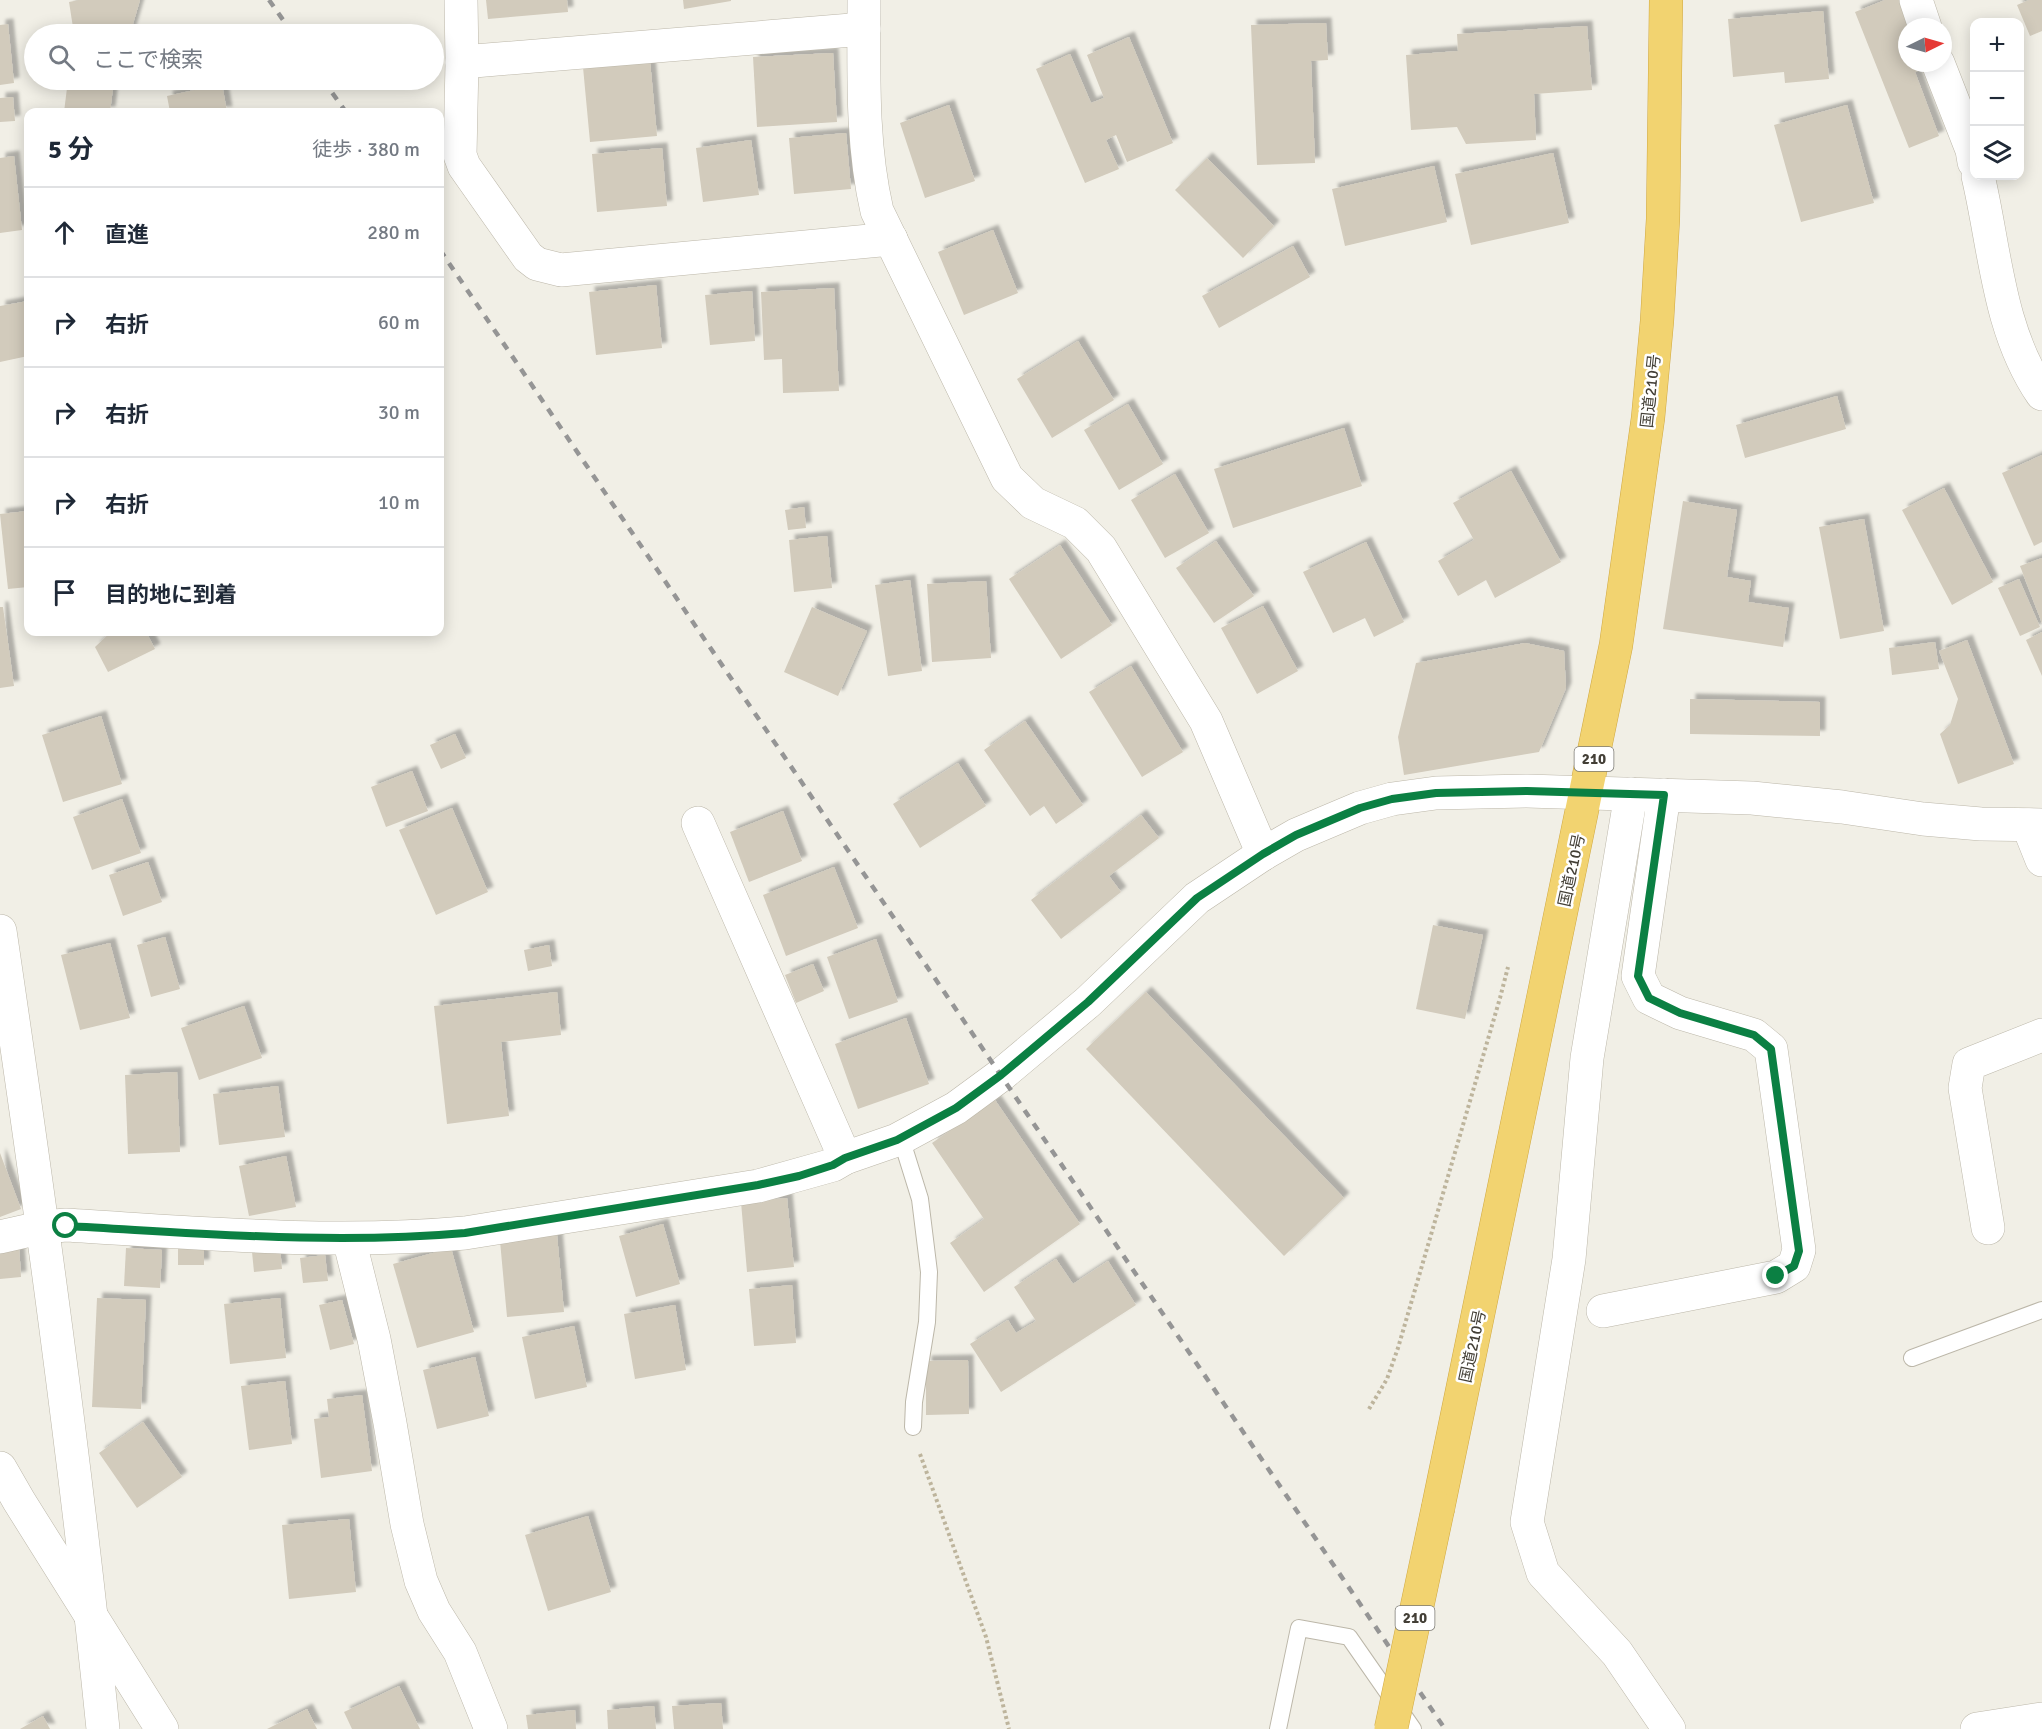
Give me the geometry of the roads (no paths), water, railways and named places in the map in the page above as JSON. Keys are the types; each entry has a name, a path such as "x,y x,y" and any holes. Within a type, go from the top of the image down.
{"highway":[{"name":"国道210号","path":"1391,1729 1616,645 1648,418 1657,321 1664,219 1666,0"}],"street":[{"path":"461,0 460,154 464,166 528,257 537,264 561,270 891,239"},
{"path":"1916,0 1923,18"},
{"path":"462,62 864,15 866,138 871,184 877,211 1007,478 1033,503 1075,523 1101,549 1206,721 1263,854"},
{"path":"1942,72 1970,145"},
{"path":"1979,180 2007,316 2021,354 2042,394"},
{"path":"0,1237 44,1227 66,1226 316,1239 394,1239 465,1233 717,1193 799,1176 901,1138 956,1108 1001,1075 1088,1002 1197,898 1296,835 1360,808 1392,799 1436,793 1527,791 1752,798 1842,807 1923,819 2035,825 2042,860"},
{"path":"1631,794 1587,1058 1569,1259 1527,1522 1543,1573 1617,1653 1669,1729"},
{"path":"1603,1311 1776,1276 1794,1266 1799,1251 1771,1049 1754,1035 1680,1013 1649,998 1638,976 1664,795"},
{"path":"698,823 845,1158"},
{"path":"0,931 44,1227 92,1618 103,1729"},
{"path":"1988,1228 1965,1088 1969,1064 2042,1035"},
{"path":"349,1239 374,1339 407,1524 421,1581 434,1611 460,1652 491,1729"},
{"path":"0,1468 18,1501 162,1729"},
{"path":"1977,1729 2042,1719"}],"lane":[{"path":"901,1138 920,1199 929,1272 927,1322 914,1402 913,1427"},
{"path":"1912,1358 2042,1310"},
{"path":"1278,1729 1299,1628 1349,1638 1413,1729"}],"railway":[{"path":"269,0 286,24"},
{"path":"330,90 343,108"},
{"path":"444,256 1445,1729"}]}
